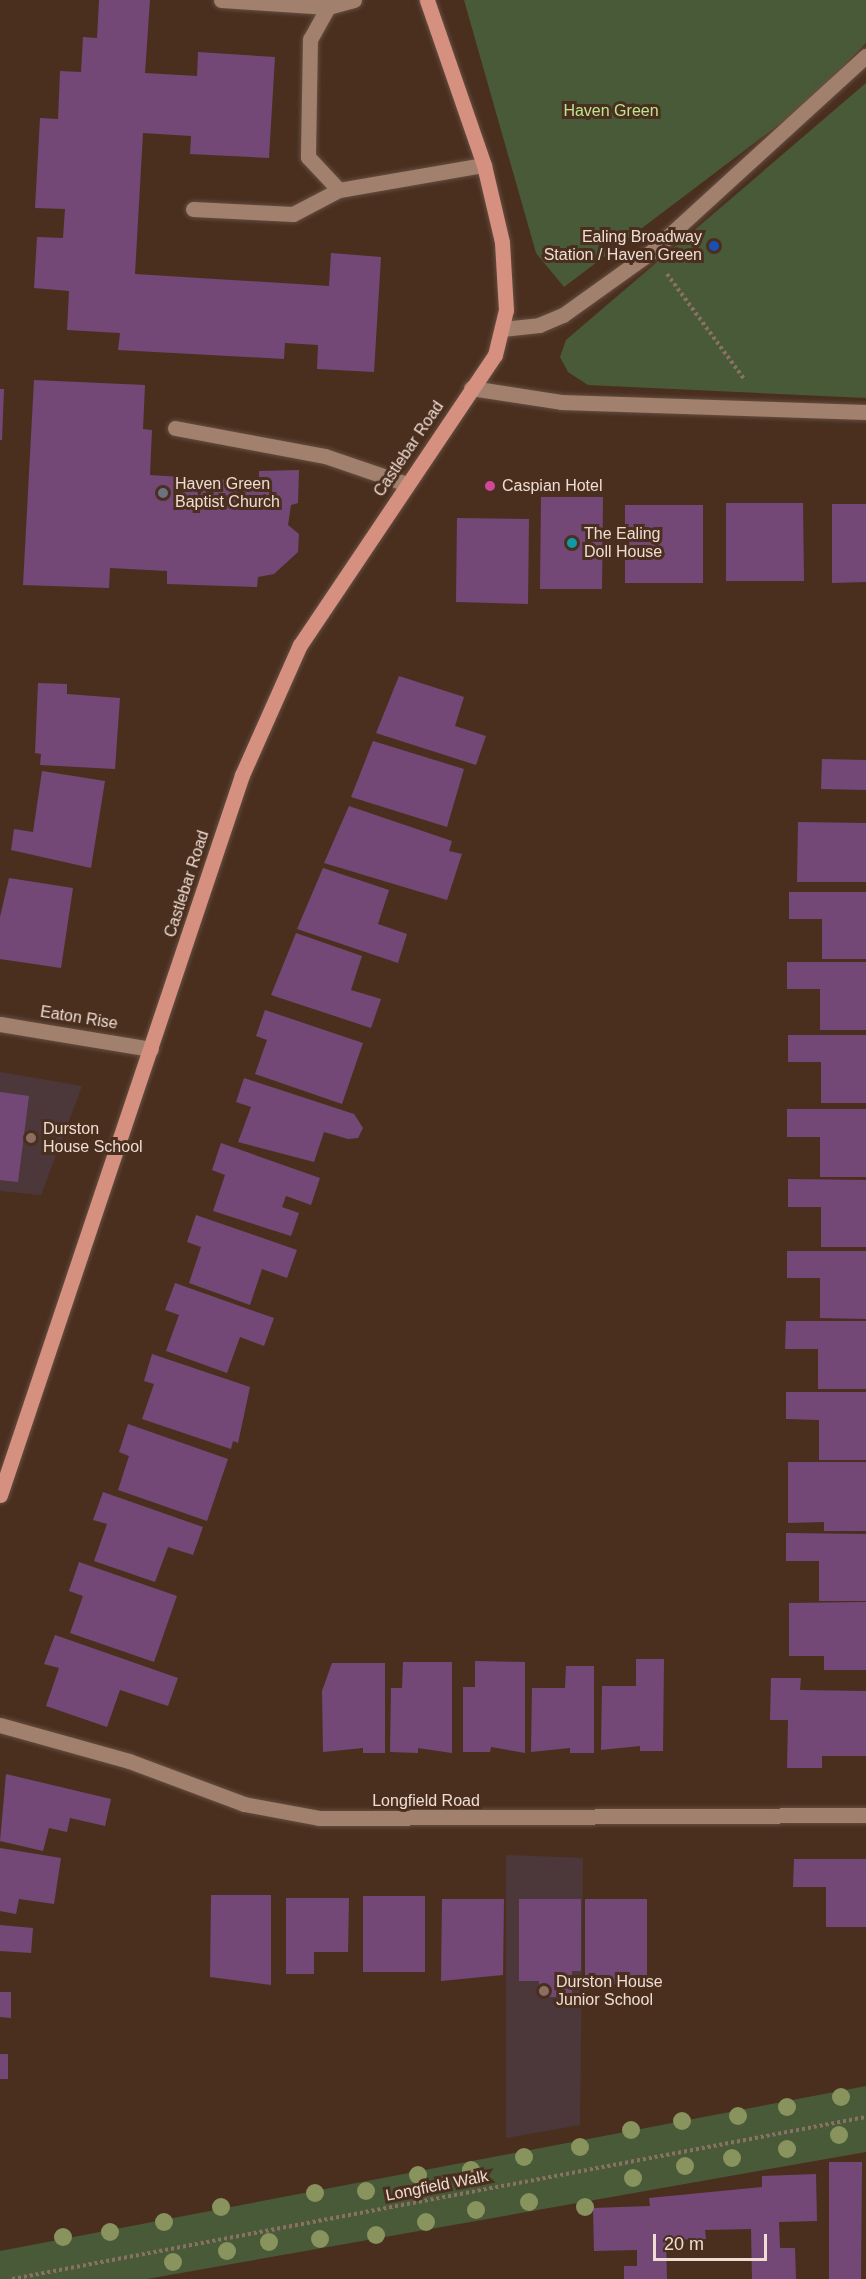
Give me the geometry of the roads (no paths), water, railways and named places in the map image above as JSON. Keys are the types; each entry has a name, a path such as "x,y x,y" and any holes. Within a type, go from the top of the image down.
{"main road":[{"path":"427,0 484,165 507,276 502,329"},
{"name":"Castlebar Road","path":"0,1495 242,775 300,645 495,354 502,329"}],"street":[{"path":"221,0 328,7 354,0"},
{"path":"328,7 310,39 308,157 339,190"},
{"path":"502,329 539,325 563,315 651,252 866,56"},
{"path":"193,209 292,214 339,190 484,165"},
{"path":"471,388 561,402 866,412"},
{"path":"176,428 325,456 407,484"},
{"name":"Eaton Rise","path":"0,1024 151,1049"},
{"name":"Longfield Road","path":"0,1725 129,1761 244,1804 319,1818 866,1815"}],"place":[{"name":"Ealing Broadway Station / Haven Green","path":"714,246"},
{"name":"Caspian Hotel","path":"490,486"},
{"name":"Haven Green Baptist Church","path":"163,493"},
{"name":"The Ealing Doll House","path":"572,543"},
{"name":"Durston House School","path":"31,1138"},
{"name":"Durston House Junior School","path":"544,1991"}],"park label":[{"name":"Haven Green","path":"611,111"}]}
